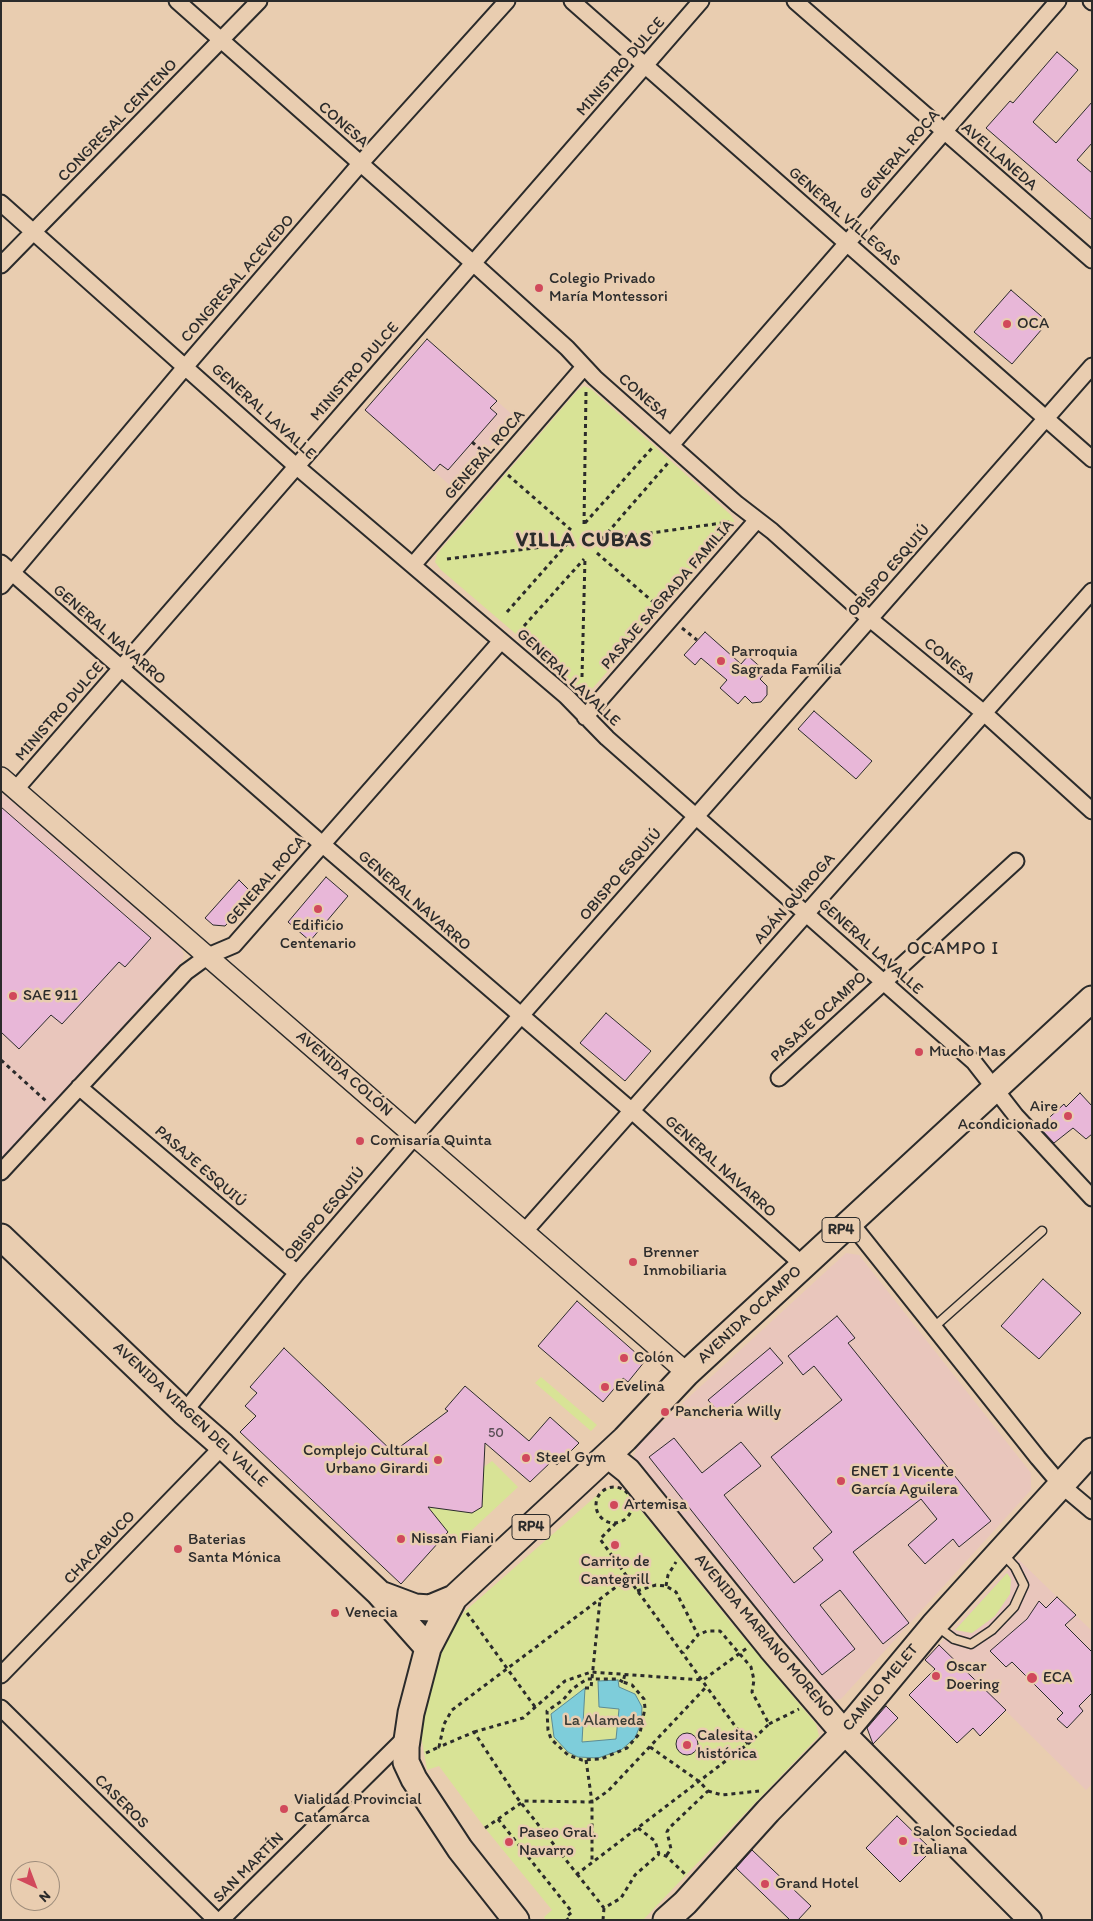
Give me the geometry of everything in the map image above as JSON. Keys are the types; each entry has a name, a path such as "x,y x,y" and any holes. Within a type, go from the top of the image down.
{"main road":[{"name":"AVENIDA OCAMPO","path":"516,1920 460,1849 414,1779 406,1762 411,1713 428,1648 461,1607 687,1373 1092,999"},
{"name":"AVENIDA VIRGEN DEL VALLE","path":"1,1237 184,1412 223,1446 379,1593 428,1648"},
{"name":"CAMILO MELET","path":"669,1918 685,1903 768,1810 844,1733 934,1625 1092,1451"},
{"name":"AVENIDA MARIANO MORENO","path":"608,1455 628,1471 770,1648 844,1733 1030,1920"},
{"name":"AVENIDA VIRGEN DEL VALLE","path":"379,1593 415,1607 461,1607"}],"street":[{"name":"CONESA","path":"177,1 473,263 567,348 584,367 672,445 870,619 984,713 1092,811"},
{"name":"CONGRESAL CENTENO","path":"1,265 259,1"},
{"name":"CONGRESAL ACEVEDO","path":"1,586 7,568 186,366 360,164 507,1"},
{"name":"GENERAL VILLEGAS","path":"572,1 1092,459"},
{"name":"MINISTRO DULCE","path":"16,790 701,1"},
{"name":"AVELLANEDA","path":"795,1 1092,260"},
{"name":"GENERAL ROCA","path":"672,445 1058,1"},
{"name":"GENERAL LAVALLE","path":"1,203 296,466 566,696 585,717 974,1062 1016,1116 1092,1198"},
{"name":"OBISPO ESQUIÚ","path":"184,1412 298,1273 415,1136 1092,366"},
{"name":"GENERAL ROCA","path":"413,565 584,367"},
{"name":"PASAJE SAGRADA FAMILIA","path":"585,717 758,520"},
{"name":"GENERAL NAVARRO","path":"7,568 322,844 632,1111 803,1265"},
{"name":"ADÁN QUIROGA","path":"525,1232 1092,591"},
{"name":"GENERAL ROCA","path":"1,1172 186,972 208,956 234,944 501,641"},
{"name":"AVENIDA COLÓN","path":"1,777 687,1373"},
{"name":"PASAJE OCAMPO","path":"779,1078 1016,860"},
{"name":"PASAJE ESQUIÚ","path":"79,1087 298,1273"},
{"path":"850,1222 1061,1485 1092,1511"},
{"name":"CHACABUCO","path":"1,1675 223,1446"},
{"name":"CASEROS","path":"1,1708 216,1920"},
{"name":"SAN MARTÍN","path":"221,1920 408,1735"}],"lane":[{"path":"934,1327 1042,1231"},
{"path":"934,1625 954,1639 971,1644 992,1630 1014,1606 1024,1585 1015,1567 1002,1551"}],"path":[{"path":"586,392 584,524 652,448"},
{"path":"472,442 487,456"},
{"path":"669,463 601,540 729,522"},
{"path":"508,475 571,530"},
{"path":"447,559 567,544 507,612"},
{"path":"597,553 660,608"},
{"path":"524,626 585,558 582,678"},
{"path":"680,626 698,640"},
{"path":"1,1060 46,1101"},
{"path":"616,1523 600,1516 596,1506 596,1500 603,1490 614,1487 625,1490 630,1496 632,1507 626,1518 616,1523 600,1539 708,1686 748,1744"},
{"path":"666,1586 673,1565 680,1558"},
{"path":"439,1747 444,1724 452,1710 628,1578"},
{"path":"637,1591 651,1586 666,1586 676,1592 698,1635"},
{"path":"585,1688 591,1688 600,1600"},
{"path":"461,1607 535,1707"},
{"path":"683,1653 695,1642 698,1635 727,1628"},
{"path":"720,1631 751,1667 754,1680 752,1692 769,1724"},
{"path":"423,1754 474,1732 511,1723 523,1718 565,1681 592,1672 703,1680 750,1646"},
{"path":"623,1682 624,1674"},
{"path":"592,1679 618,1679 632,1685 644,1699 645,1716 640,1734 627,1748 601,1759 586,1760 568,1755 551,1739 548,1730 547,1711 563,1700 572,1688 592,1679"},
{"path":"485,1828 520,1803 530,1800 573,1803 592,1802 608,1791 708,1686"},
{"path":"577,1874 700,1782 748,1744 769,1724 802,1708"},
{"path":"474,1732 520,1803 604,1908 602,1920"},
{"path":"650,1747 700,1782 708,1791 722,1795 763,1790"},
{"path":"586,1760 592,1802 592,1862"},
{"path":"666,1856 671,1849 669,1828 708,1791"},
{"path":"498,1819 572,1912 566,1917 568,1920"},
{"path":"638,1828 655,1842 659,1854"},
{"path":"659,1854 666,1856 688,1877"},
{"path":"604,1908 622,1898 635,1875 659,1854"}],"shaded area":[{"path":"427,339 515,417 453,488 365,411"},
{"path":"1,792 180,947 184,954 182,961 1,1160"},
{"name":"ENET 1 Vicente García Aguilera","path":"846,1253 859,1255 1031,1473 1031,1490 841,1699 833,1700 826,1697 632,1461 638,1444"},
{"name":"ECA","path":"1018,1559 1092,1631 1092,1784 1086,1790 939,1645"}],"green space":[{"path":"584,386 591,389 731,515 735,523 730,532 592,689 585,693 441,570 435,562 437,554 577,391"},
{"path":"541,1377 597,1425 591,1431 535,1383"},
{"path":"492,1461 518,1487 457,1544 428,1507"},
{"name":"La Alameda","path":"614,1487 625,1491 816,1724 819,1736 643,1920 546,1920 544,1917 552,1910 485,1828 439,1766 427,1770 422,1741 423,1720 441,1654 449,1634 465,1611 603,1490"},
{"path":"1007,1573 1011,1579 1010,1594 995,1616 972,1633 955,1630"}],"water":[{"path":"618,1680 619,1687 635,1694 642,1707 641,1723 635,1738 621,1750 598,1758 578,1757 568,1752 554,1737 551,1714 585,1688 582,1742 616,1739 619,1709 599,1707 598,1681"}],"building":[{"path":"1057,52 1078,70 1033,122 1056,143 1092,102 1092,143 1077,160 1092,173 1092,220 986,128 1010,101 1013,103"},
{"path":"1011,290 1048,322 1012,364 974,332"},
{"path":"427,339 497,401 490,408 497,414 448,470 440,464 434,471 365,410"},
{"name":"Parroquia Sagrada Familia","path":"705,632 741,664 748,656 766,672 760,679 767,686 767,695 761,702 752,703 745,696 738,704 720,688 727,680 701,658 695,665 684,655"},
{"path":"814,711 872,761 856,779 798,729"},
{"path":"1,807 151,938 125,967 119,962 62,1024 51,1015 19,1049 1,1032"},
{"name":"Edificio Centenario","path":"326,877 348,896 310,941 288,922"},
{"path":"239,880 254,895 225,926 213,925 205,918"},
{"path":"606,1013 651,1051 625,1081 580,1043"},
{"path":"1080,1093 1092,1106 1092,1134 1086,1139 1073,1128 1054,1143 1039,1127 1064,1104 1066,1107"},
{"path":"1043,1279 1081,1313 1039,1359 1001,1326"},
{"path":"577,1301 645,1361 628,1382 623,1378 603,1402 538,1346"},
{"path":"837,1316 855,1338 848,1343 991,1521 959,1547 953,1539 925,1564 908,1545 937,1519 921,1499 853,1552 909,1623 883,1644 840,1590 820,1605 855,1649 822,1675 649,1457 674,1438 702,1473 741,1442 761,1466 724,1495 794,1583 823,1560 813,1548 832,1532 771,1457 842,1400 814,1366 803,1375 788,1356"},
{"path":"284,1348 393,1452 448,1411 445,1409 465,1386 529,1441 550,1417 579,1443 557,1465 552,1461 530,1482 485,1443 482,1507 472,1513 428,1507 448,1532 401,1584 240,1432 256,1416 245,1406 257,1393 250,1387"},
{"path":"770,1348 783,1363 721,1415 708,1400"},
{"path":"1057,1597 1076,1615 1065,1625 1092,1652 1092,1693 1079,1706 1083,1711 1067,1728 1057,1719 1063,1713 1012,1662 1006,1667 990,1651 1027,1619 1039,1601 1046,1608"},
{"path":"939,1645 1006,1710 980,1736 973,1728 957,1743 909,1695 935,1669 925,1660"},
{"path":"886,1706 898,1718 873,1744 867,1728"},
{"name":"Calesita histórica","path":"683,1733 691,1733 698,1740 698,1748 691,1755 683,1755 676,1748 676,1740"},
{"path":"897,1816 932,1850 900,1882 866,1848"},
{"name":"Grand Hotel","path":"752,1850 811,1906 798,1920 790,1920 736,1868"}],"place":[{"name":"Colegio Privado María Montessori","path":"539,288"},
{"name":"OCA","path":"1007,324"},
{"name":"Parroquia Sagrada Familia","path":"721,661"},
{"name":"Edificio Centenario","path":"318,909"},
{"name":"SAE 911","path":"13,996"},
{"name":"Mucho Mas","path":"919,1052"},
{"name":"Aire Acondicionado","path":"1068,1116"},
{"name":"Comisaría Quinta","path":"360,1141"},
{"name":"Brenner Inmobiliaria","path":"633,1262"},
{"name":"Colón","path":"624,1358"},
{"name":"Evelina","path":"605,1387"},
{"name":"Pancheria Willy","path":"665,1412"},
{"name":"Steel Gym","path":"526,1458"},
{"name":"Complejo Cultural Urbano Girardi","path":"438,1460"},
{"name":"ENET 1 Vicente García Aguilera","path":"841,1481"},
{"name":"Artemisa","path":"614,1505"},
{"name":"Nissan Fiani","path":"401,1539"},
{"name":"Carrito de Cantegrill","path":"615,1545"},
{"name":"Baterias Santa Mónica","path":"178,1549"},
{"name":"Venecia","path":"335,1613"},
{"name":"Oscar Doering","path":"936,1676"},
{"name":"ECA","path":"1032,1678"},
{"name":"Calesita histórica","path":"687,1745"},
{"name":"Vialidad Provincial Catamarca","path":"284,1809"},
{"name":"Salon Sociedad Italiana","path":"903,1841"},
{"name":"Paseo Gral. Navarro","path":"509,1842"},
{"name":"Grand Hotel","path":"765,1884"}],"district":[{"name":"VILLA CUBAS","path":"584,541"},
{"name":"OCAMPO I","path":"953,949"}]}
